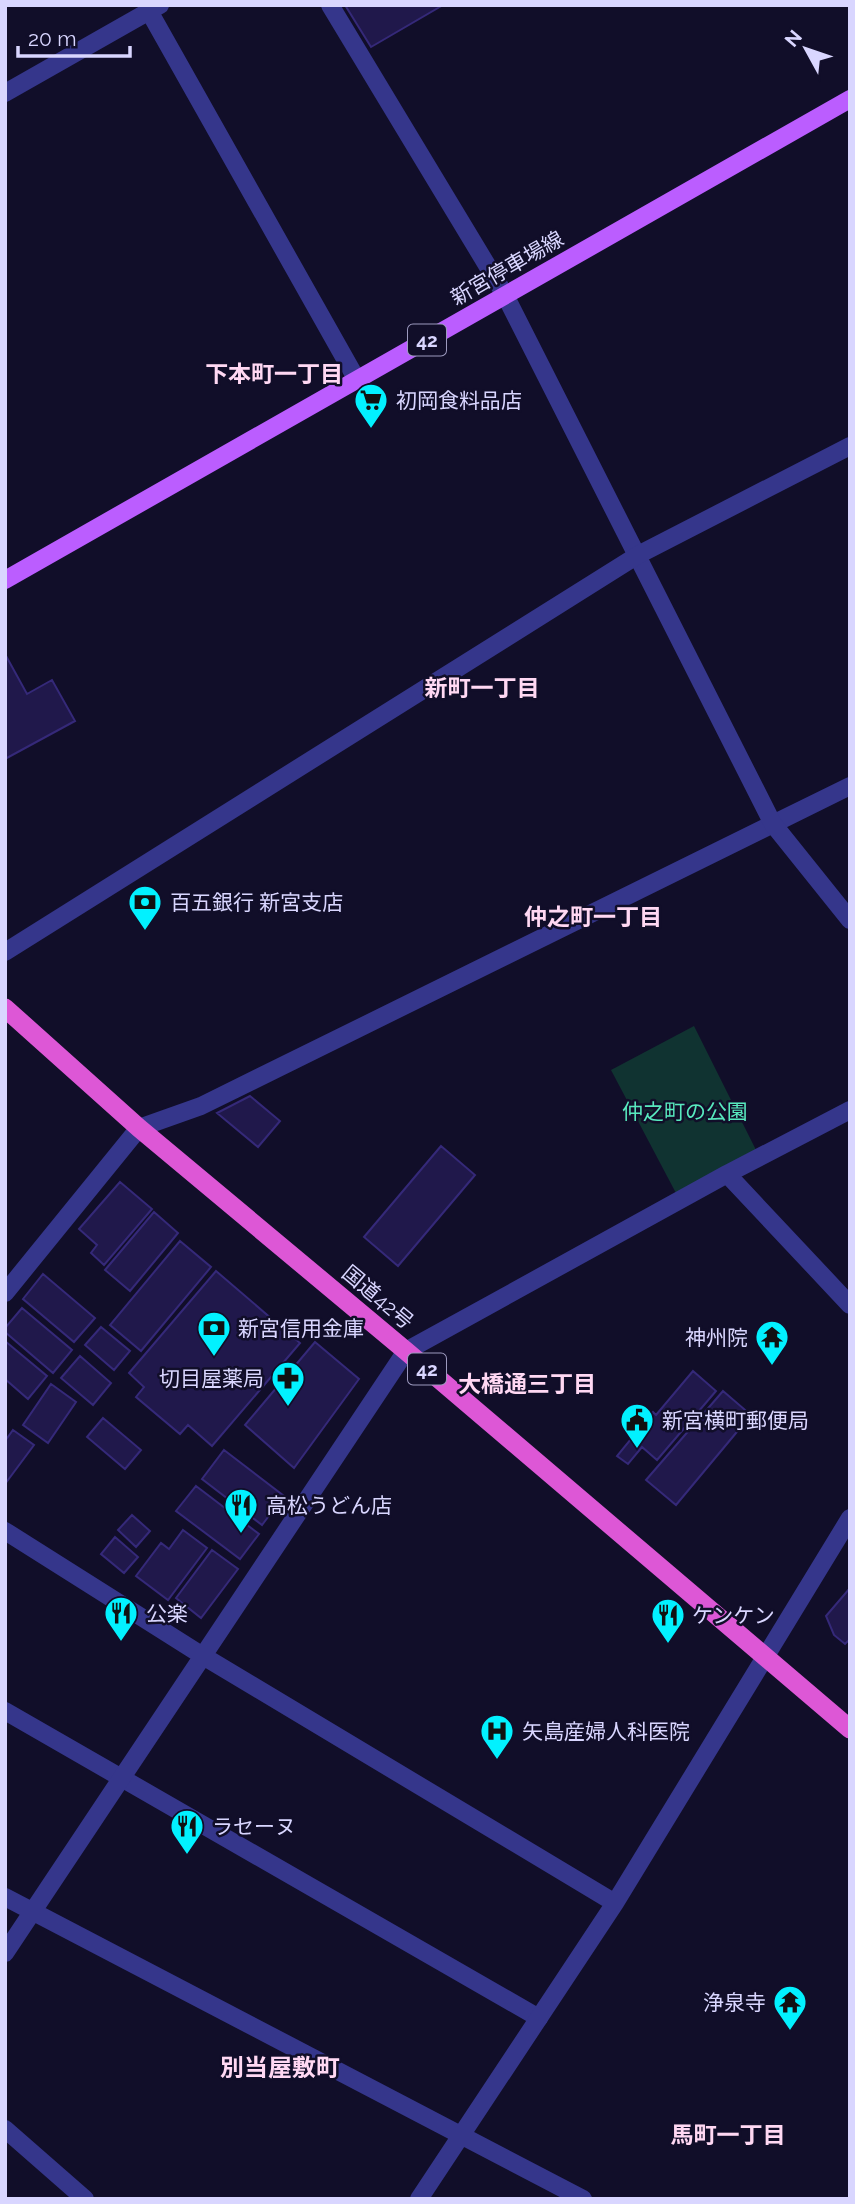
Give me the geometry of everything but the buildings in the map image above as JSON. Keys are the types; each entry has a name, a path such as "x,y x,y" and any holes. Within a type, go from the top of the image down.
{"highway":[{"name":"国道42号","path":"5,1009 139,1128 407,1351 850,1729"}],"main road":[{"name":"新宮停車場線","path":"5,580 850,99"}],"street":[{"path":"330,5 505,295 773,824 850,920"},
{"path":"5,93 155,8 357,380"},
{"path":"5,952 638,555 850,446"},
{"path":"5,1293 139,1128 201,1106 850,786"},
{"path":"5,1953 407,1351 727,1174 850,1110"},
{"path":"727,1174 850,1305"},
{"path":"419,2199 615,1903 850,1518"},
{"path":"5,1531 203,1656 615,1903"},
{"path":"5,1711 539,2018"},
{"path":"5,1897 462,2133 583,2199"},
{"path":"5,2129 85,2199"}],"green space":[{"name":"仲之町の公園","path":"694,1026 757,1152 677,1195 611,1070"}],"place":[{"name":"初岡食料品店","path":"371,430"},
{"name":"百五銀行 新宮支店","path":"145,932"},
{"name":"新宮信用金庫","path":"214,1358"},
{"name":"神州院","path":"772,1367"},
{"name":"切目屋薬局","path":"288,1408"},
{"name":"新宮横町郵便局","path":"637,1450"},
{"name":"高松うどん店","path":"241,1535"},
{"name":"公楽","path":"121,1643"},
{"name":"ケンケン","path":"668,1645"},
{"name":"矢島産婦人科医院","path":"497,1761"},
{"name":"ラセーヌ","path":"187,1856"},
{"name":"浄泉寺","path":"790,2032"}],"district":[{"name":"下本町一丁目","path":"274,373"},
{"name":"新町一丁目","path":"482,687"},
{"name":"仲之町一丁目","path":"593,916"},
{"name":"大橋通三丁目","path":"527,1383"},
{"name":"別当屋敷町","path":"280,2067"},
{"name":"馬町一丁目","path":"728,2134"}]}
